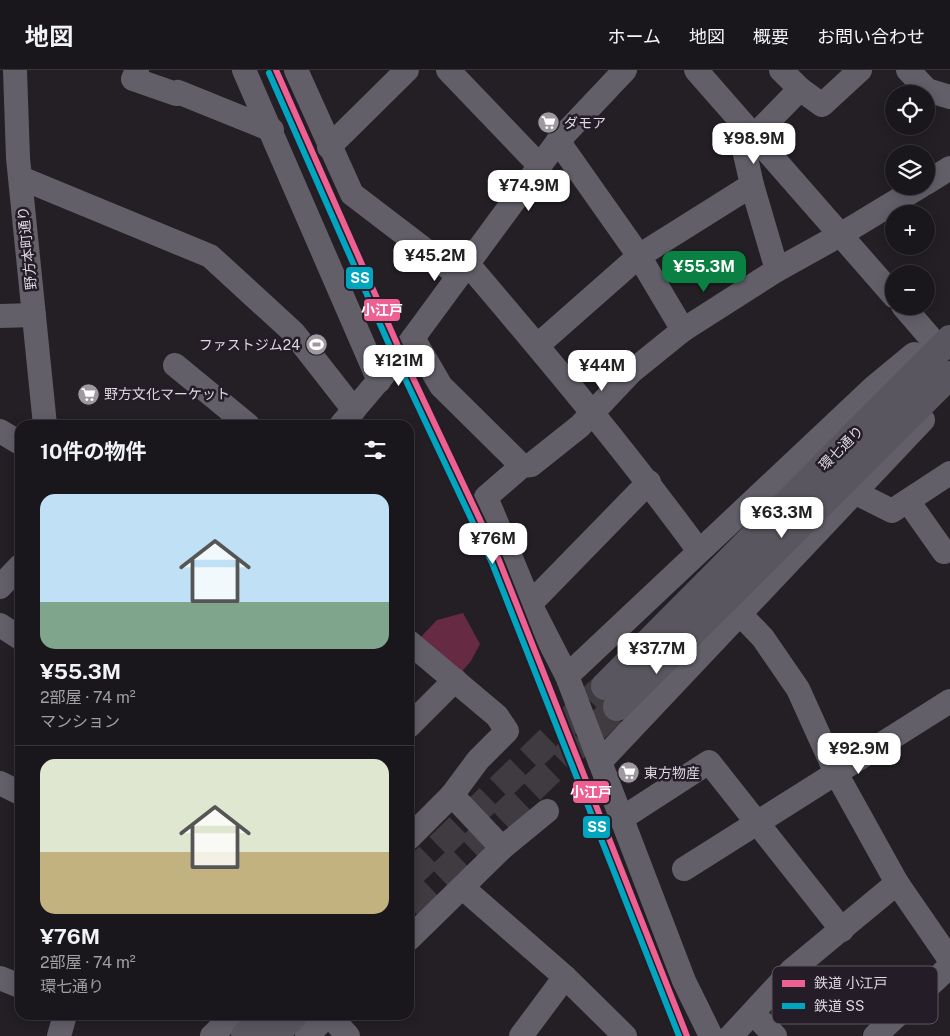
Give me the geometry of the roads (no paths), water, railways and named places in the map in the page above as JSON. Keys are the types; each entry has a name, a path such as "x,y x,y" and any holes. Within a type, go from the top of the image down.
{"main road":[{"name":"環七通り","path":"611,696 944,360"},
{"path":"245,1036 261,1020"},
{"path":"274,1036 300,1026"}],"street":[{"path":"137,70 133,79 176,94 178,92 272,130"},
{"path":"244,70 272,130 379,381"},
{"path":"296,70 329,147 352,194 435,258 462,269 538,345 649,482 699,551"},
{"path":"329,147 407,70"},
{"path":"448,70 540,166"},
{"path":"20,178 210,256 293,332 348,418 413,338 558,140 625,70"},
{"path":"696,70 885,286"},
{"path":"781,70 800,89 822,105 860,70"},
{"path":"908,70 927,90 950,97"},
{"name":"野方本町通り","path":"10,84 45,420"},
{"path":"777,270 752,185 743,145 752,134 800,89"},
{"path":"558,140 639,256 683,330"},
{"path":"935,177 950,168"},
{"path":"538,345 639,256 752,185"},
{"path":"711,1036 684,981 567,676 530,604 486,498 522,466 531,465 580,426 631,372 683,330 777,270 906,195"},
{"path":"0,316 34,315"},
{"path":"600,762 950,392 944,360 910,315"},
{"path":"413,338 441,386 522,466"},
{"path":"567,676 874,387 914,354 944,360"},
{"path":"174,365 242,420"},
{"path":"0,431 15,440"},
{"path":"854,492 892,511 950,474"},
{"path":"530,604 649,482"},
{"path":"908,501 944,552"},
{"path":"0,587 15,571"},
{"path":"740,614 763,638 798,689 836,773 897,882 950,960"},
{"path":"0,625 15,635"},
{"path":"414,646 497,716 507,731 478,760 452,795 414,833"},
{"path":"414,721 455,680"},
{"path":"684,869 950,701"},
{"path":"622,819 709,762 842,930"},
{"path":"452,795 502,848"},
{"path":"414,934 502,848 547,811"},
{"path":"797,966 897,882"},
{"path":"463,888 565,977 624,1036"},
{"path":"938,977 950,966"},
{"path":"521,1036 565,977"},
{"path":"0,978 15,984"},
{"path":"731,1036 772,992"},
{"path":"753,1013 776,1036"},
{"path":"59,1036 64,1020"},
{"path":"212,1036 228,1020"},
{"path":"300,1026 316,1020"},
{"path":"334,1020 348,1036"},
{"path":"875,1036 888,1024"}],"tunnel":[{"path":"414,871 605,686"},
{"path":"414,901 617,707"}],"rail line":[{"name":"小江戸","path":"276,70 398,346 499,560 687,1036"},
{"name":"SS","path":"269,73 391,349 492,563 679,1036"}],"place":[{"name":"ダモア","path":"548,123"},
{"name":"ファストジム24","path":"316,345"},
{"name":"野方文化マーケット","path":"88,394"},
{"name":"東方物産","path":"628,773"}]}
